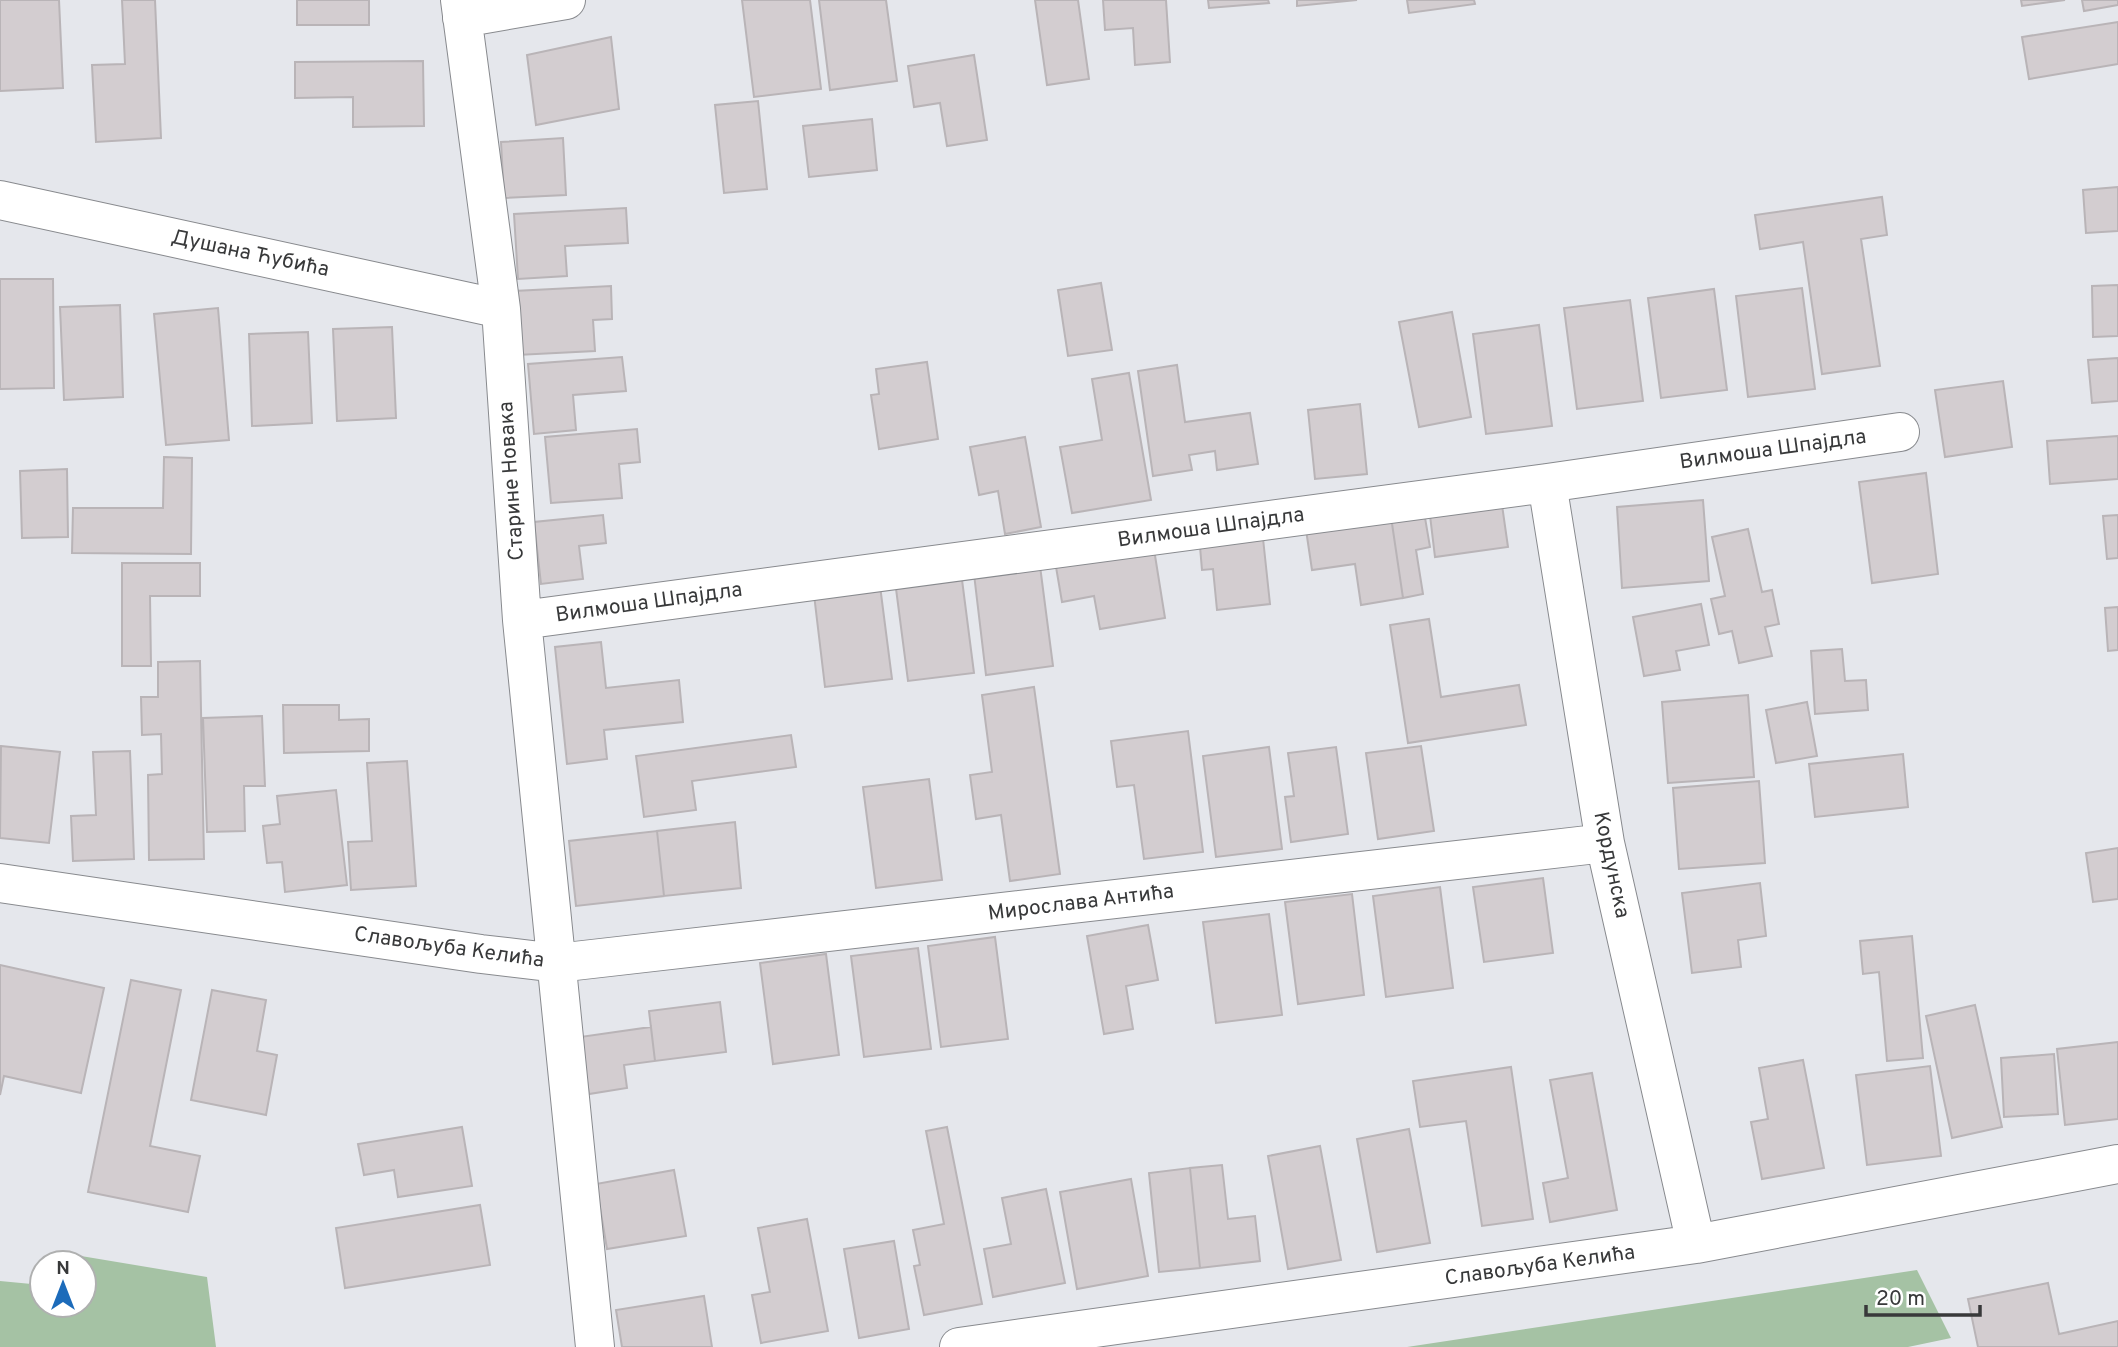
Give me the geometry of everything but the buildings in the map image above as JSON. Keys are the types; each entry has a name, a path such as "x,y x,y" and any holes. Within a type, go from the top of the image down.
{"street":[{"path":"461,9 566,0"},
{"name":"Старине Новака","path":"461,9 500,309 522,620 557,963"},
{"name":"Душана Ћубића","path":"0,200 500,309"},
{"name":"Вилмоша Шпајдла","path":"522,620 1547,483 1900,432"},
{"name":"Кордунска","path":"1547,483 1605,843 1696,1244"},
{"name":"Мирослава Антића","path":"557,963 1605,843"},
{"name":"Славољуба Келића","path":"0,883 557,963 596,1347"},
{"name":"Славољуба Келића","path":"959,1347 1696,1244 2118,1164"}],"green space":[{"path":"98,1259 207,1277 216,1347 0,1347 0,1281 28,1284 28,1319 98,1319"},
{"path":"1917,1270 1951,1338 1908,1347 1407,1347"}]}
